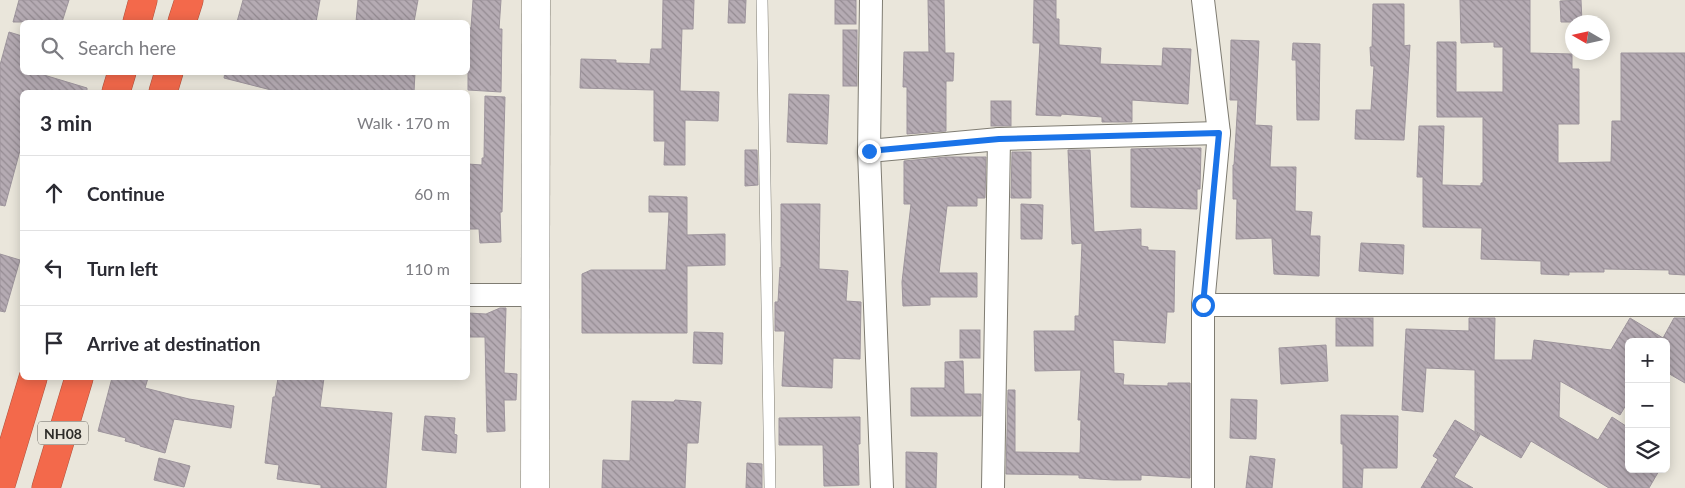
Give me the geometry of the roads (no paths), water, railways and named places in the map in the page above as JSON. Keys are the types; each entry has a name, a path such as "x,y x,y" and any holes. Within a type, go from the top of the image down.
{"highway":[{"path":"138,20 144,0"},
{"path":"183,20 189,0"},
{"path":"117,90 121,75"},
{"path":"164,90 168,75"},
{"name":"NH08","path":"0,488 32,380"},
{"name":"NH08","path":"46,488 78,380"}],"main road":[{"path":"535,488 536,0"}],"street":[{"path":"871,0 869,151 882,488"},
{"path":"1203,0 1219,133 1203,305 1203,488"},
{"path":"869,151 999,139 1219,133"},
{"path":"993,488 999,139"},
{"path":"470,295 535,295"},
{"path":"1203,305 1685,305"}],"lane":[{"path":"762,0 770,488"}]}
